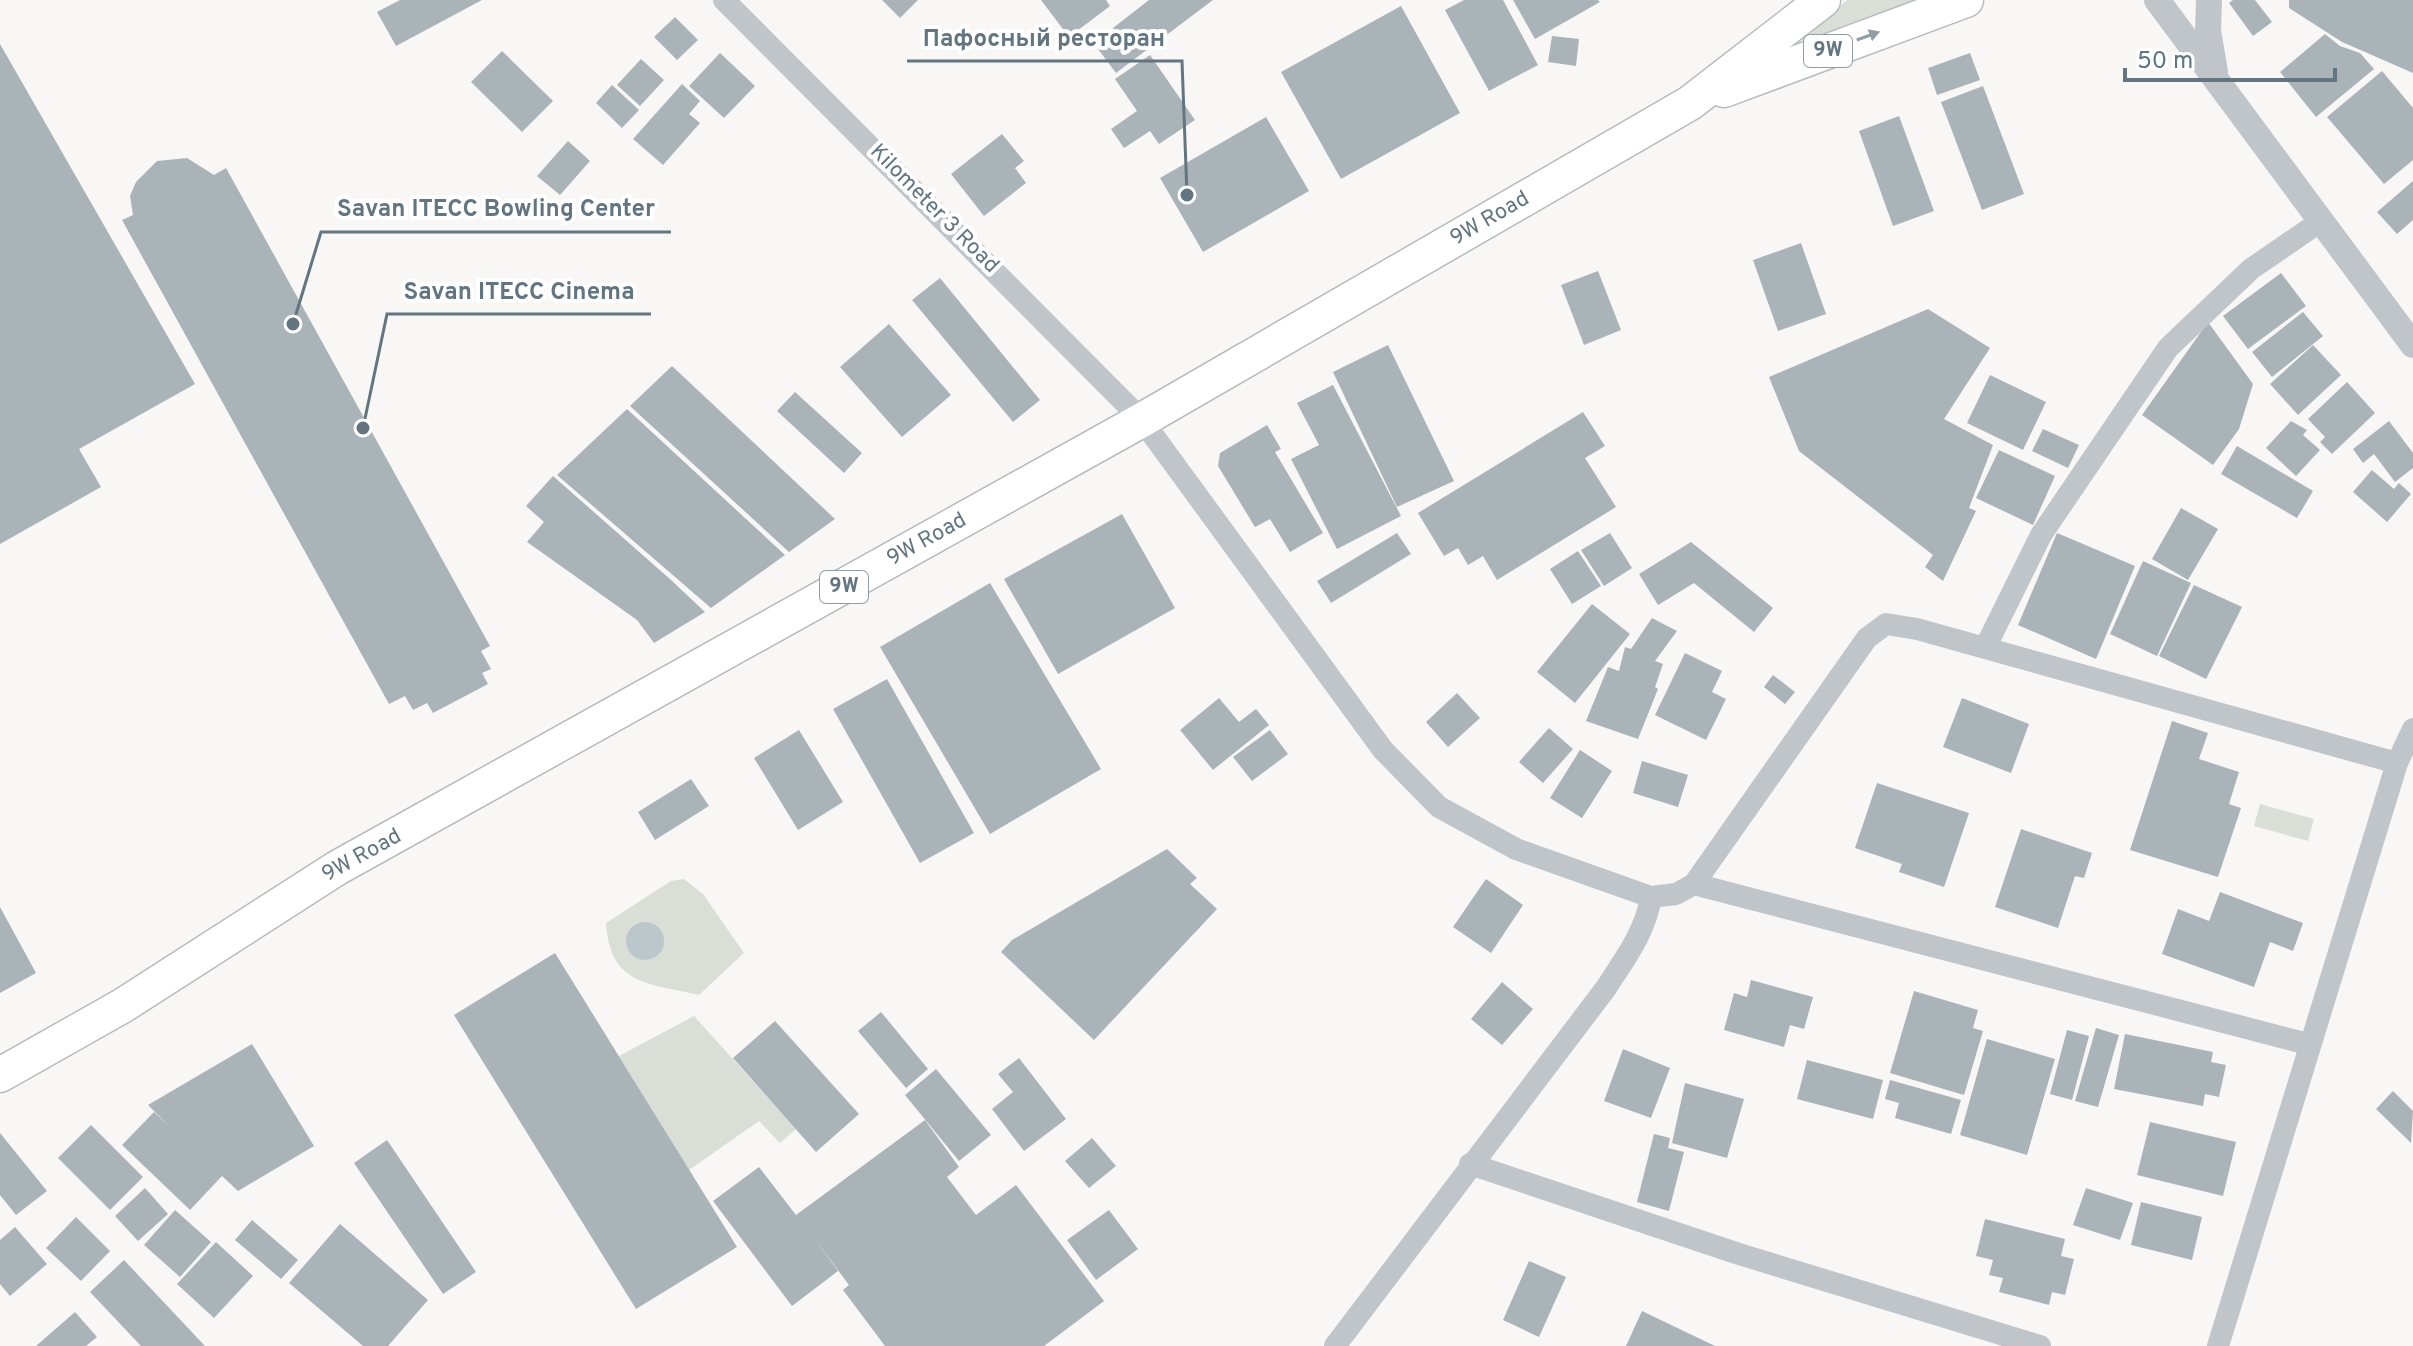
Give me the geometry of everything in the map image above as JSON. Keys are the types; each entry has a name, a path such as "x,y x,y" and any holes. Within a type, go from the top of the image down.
{"main road":[{"name":"9W Road","path":"0,1075 122,1006 337,868 1142,420 1690,103 1823,0"},
{"name":"9W Road","path":"1690,103 1966,0"}],"street":[{"name":"Kilometer 3 Road","path":"724,0 1142,420 1383,750 1439,807 1516,849 1651,897"},
{"path":"2157,0 2413,345"},
{"path":"2209,0 2208,31 2216,80"},
{"path":"1985,648 2041,535 2168,348 2251,269 2321,221"},
{"path":"1335,1346 1606,988 1649,912 1651,897 1676,894 1694,884 1867,638 1886,624 1985,648 2397,763"},
{"path":"2218,1346 2308,1044 2397,763 2413,729"},
{"path":"1694,884 2308,1044"},
{"path":"1470,1164 1739,1254 2040,1346"}],"shaded area":[{"path":"1847,0 1914,0 1797,48 1797,46"},
{"path":"2260,804 2314,819 2308,841 2254,826"},
{"path":"684,879 703,894 744,953 699,995 649,984 624,970 609,944 606,923 671,881"},
{"path":"645,922 659,927 664,941 659,955 645,960 631,955 626,941 631,927"},
{"path":"694,1016 796,1129 780,1143 759,1121 689,1170 619,1056"}],"building":[{"path":"400,0 482,0 396,46 377,12"},
{"path":"882,0 918,0 900,18"},
{"path":"1041,0 1106,0 1110,6 1069,37"},
{"path":"1149,0 1213,0 1116,73 1098,49 1117,34 1113,28"},
{"path":"1464,0 1503,0 1538,65 1489,91 1445,10"},
{"path":"1513,0 1598,0 1600,2 1535,39"},
{"path":"2233,0 2255,0 2272,22 2253,36 2229,3"},
{"path":"2289,0 2413,0 2413,73 2342,42 2289,8"},
{"path":"1401,6 1460,113 1341,179 1281,72"},
{"path":"675,17 698,40 677,60 654,37"},
{"path":"2325,34 2340,46 2360,53 2374,69 2316,117 2280,72"},
{"path":"1552,36 1579,39 1576,66 1548,62"},
{"path":"0,44 195,384 79,449 101,487 0,544"},
{"path":"502,51 553,101 522,132 471,82"},
{"path":"720,53 755,86 724,118 689,86"},
{"path":"1970,53 1980,80 1937,95 1928,68"},
{"path":"1150,55 1195,120 1159,144 1150,131 1124,148 1111,129 1137,111 1115,79"},
{"path":"641,59 664,80 640,106 617,85"},
{"path":"2382,71 2413,108 2413,160 2384,184 2327,117"},
{"path":"682,84 700,101 689,114 700,123 663,165 633,139"},
{"path":"612,85 639,110 622,128 596,103"},
{"path":"1983,86 2024,194 1982,210 1941,102"},
{"path":"1899,116 1934,211 1893,226 1859,131"},
{"path":"1266,117 1309,191 1203,252 1160,178"},
{"path":"1002,134 1024,161 1015,168 1026,183 984,216 951,174"},
{"path":"568,141 590,161 560,195 537,176"},
{"path":"187,158 214,175 226,168 490,646 481,651 491,669 482,673 488,684 433,713 427,703 413,710 405,696 389,704 122,220 133,215 130,196 136,182 157,161"},
{"path":"2413,181 2413,220 2397,234 2377,212"},
{"path":"1801,243 1826,314 1778,331 1753,260"},
{"path":"1598,271 1621,330 1584,345 1561,285"},
{"path":"2281,273 2306,306 2248,349 2223,316"},
{"path":"940,278 1040,400 1013,422 912,300"},
{"path":"1928,309 1990,348 1944,419 1993,445 1969,508 1976,511 1943,581 1925,567 1933,555 1799,451 1769,377"},
{"path":"2303,312 2323,336 2272,377 2252,352"},
{"path":"2208,322 2253,384 2239,429 2213,465 2142,415"},
{"path":"889,324 951,395 902,437 840,367"},
{"path":"1388,345 1454,481 1397,507 1333,372"},
{"path":"2313,345 2341,375 2298,415 2270,384"},
{"path":"672,366 835,519 789,552 630,406"},
{"path":"1990,375 2046,402 2023,450 1967,423"},
{"path":"2347,382 2375,413 2332,454 2320,442 2325,437 2308,419"},
{"path":"1333,385 1401,516 1337,549 1291,459 1319,445 1297,403"},
{"path":"795,392 862,453 844,473 777,411"},
{"path":"627,409 785,555 711,608 557,475"},
{"path":"1583,412 1605,446 1585,458 1616,507 1497,580 1483,556 1468,565 1458,548 1444,556 1418,513"},
{"path":"2291,421 2307,430 2303,435 2320,450 2296,476 2266,448"},
{"path":"2389,421 2413,453 2413,468 2395,482 2374,454 2363,463 2353,449"},
{"path":"1267,425 1281,449 1275,452 1323,533 1290,552 1270,519 1255,527 1218,466 1220,453"},
{"path":"2043,429 2079,445 2068,468 2032,451"},
{"path":"2237,446 2313,491 2297,518 2221,474"},
{"path":"1999,450 2055,476 2033,525 1976,498"},
{"path":"2372,470 2394,489 2399,483 2411,494 2387,522 2353,492"},
{"path":"553,476 705,612 654,643 637,620 527,542 544,522 526,506"},
{"path":"2181,508 2218,529 2188,580 2152,559"},
{"path":"1122,514 1175,608 1058,674 1004,579"},
{"path":"1397,533 1411,554 1331,603 1317,581"},
{"path":"1610,533 1632,568 1604,586 1581,550"},
{"path":"2057,533 2135,566 2096,659 2018,625"},
{"path":"1691,542 1773,608 1754,632 1694,583 1658,605 1639,574"},
{"path":"1578,551 1601,586 1572,604 1550,569"},
{"path":"2143,561 2191,583 2157,656 2110,634"},
{"path":"990,583 1101,769 990,834 880,647"},
{"path":"2194,585 2242,607 2206,679 2159,656"},
{"path":"1592,604 1630,634 1575,703 1537,672"},
{"path":"1652,618 1677,631 1655,661 1663,664 1655,687 1658,689 1638,739 1586,721 1608,667 1619,671 1625,647 1631,649"},
{"path":"1685,653 1722,671 1712,692 1726,699 1706,740 1655,715"},
{"path":"1773,675 1795,692 1785,704 1764,687"},
{"path":"887,679 974,833 920,863 833,709"},
{"path":"1457,693 1480,718 1448,747 1426,722"},
{"path":"1219,698 1239,722 1256,709 1269,725 1213,770 1180,730"},
{"path":"1962,698 2029,724 2011,773 1943,747"},
{"path":"2172,721 2208,733 2199,759 2239,772 2229,804 2241,808 2218,877 2130,850"},
{"path":"1549,728 1573,749 1543,783 1519,762"},
{"path":"799,730 843,802 798,830 754,758"},
{"path":"1270,730 1288,754 1252,781 1233,757"},
{"path":"1580,750 1612,771 1582,818 1550,798"},
{"path":"1642,761 1688,775 1678,807 1633,793"},
{"path":"691,779 709,806 655,840 638,812"},
{"path":"1877,783 1969,813 1944,887 1899,872 1902,864 1855,848"},
{"path":"2021,829 2092,853 2084,878 2075,876 2058,928 1995,907"},
{"path":"1167,849 1197,878 1190,884 1217,909 1094,1040 1001,952 1012,940"},
{"path":"1486,879 1523,905 1491,953 1453,927"},
{"path":"2220,892 2303,923 2293,951 2270,942 2254,987 2162,954 2178,909 2209,921"},
{"path":"0,907 36,973 0,993"},
{"path":"555,953 737,1247 636,1309 454,1015"},
{"path":"1751,980 1813,997 1804,1029 1790,1025 1784,1047 1724,1030 1734,993 1747,997"},
{"path":"1502,982 1533,1009 1502,1045 1471,1019"},
{"path":"1914,991 1978,1010 1973,1028 1983,1031 1964,1095 1890,1073"},
{"path":"881,1012 928,1069 906,1088 858,1031"},
{"path":"775,1021 859,1114 816,1152 733,1058"},
{"path":"2096,1028 2119,1035 2098,1107 2075,1101"},
{"path":"2067,1030 2089,1036 2072,1100 2050,1094"},
{"path":"2125,1034 2213,1052 2211,1062 2226,1065 2219,1097 2205,1094 2203,1106 2114,1089"},
{"path":"1987,1039 2055,1059 2027,1155 1960,1135"},
{"path":"252,1044 314,1146 238,1191 222,1176 190,1210 122,1145 154,1112 171,1128 148,1105"},
{"path":"1623,1049 1670,1068 1651,1118 1604,1101"},
{"path":"1019,1058 1066,1119 1024,1151 992,1109 1013,1092 998,1074"},
{"path":"1807,1060 1883,1080 1873,1119 1797,1099"},
{"path":"936,1069 991,1135 959,1161 905,1095"},
{"path":"1890,1080 1961,1100 1951,1134 1895,1118 1899,1103 1885,1099"},
{"path":"1685,1083 1744,1099 1727,1158 1672,1143"},
{"path":"2393,1091 2413,1111 2411,1143 2376,1109"},
{"path":"925,1120 959,1167 947,1177 976,1215 1016,1185 1104,1301 1044,1346 885,1346 843,1290 849,1285 811,1234 838,1271 792,1306 713,1201 759,1167 796,1215"},
{"path":"2150,1122 2236,1142 2223,1196 2137,1175"},
{"path":"91,1125 143,1177 110,1210 58,1158"},
{"path":"0,1133 47,1191 16,1215 0,1195"},
{"path":"1654,1134 1670,1138 1668,1148 1684,1152 1669,1211 1637,1202"},
{"path":"1092,1138 1116,1166 1089,1188 1065,1161"},
{"path":"387,1140 476,1272 443,1294 354,1163"},
{"path":"145,1188 168,1214 138,1241 115,1216"},
{"path":"2086,1188 2133,1203 2120,1240 2073,1225"},
{"path":"2141,1202 2202,1217 2192,1260 2131,1245"},
{"path":"175,1210 211,1242 180,1277 144,1245"},
{"path":"1109,1210 1138,1249 1096,1280 1067,1240"},
{"path":"76,1217 110,1251 81,1281 46,1248"},
{"path":"1985,1219 2065,1239 2061,1256 2074,1259 2065,1295 2052,1292 2049,1305 1999,1292 2003,1278 1989,1275 1993,1260 1976,1256"},
{"path":"252,1220 298,1260 281,1279 235,1240"},
{"path":"340,1224 428,1300 388,1346 363,1346 289,1283"},
{"path":"15,1227 47,1264 10,1296 0,1284 0,1240"},
{"path":"216,1242 253,1276 214,1318 177,1284"},
{"path":"124,1260 205,1346 141,1346 90,1292"},
{"path":"1529,1261 1566,1277 1539,1337 1503,1320"},
{"path":"1642,1311 1715,1346 1626,1346"},
{"path":"75,1312 97,1337 86,1346 36,1346"}],"place":[{"name":"Пафосный ресторан","path":"1187,195"},
{"name":"Savan ITECC Bowling Center","path":"293,324"},
{"name":"Savan ITECC Cinema","path":"363,428"}]}
